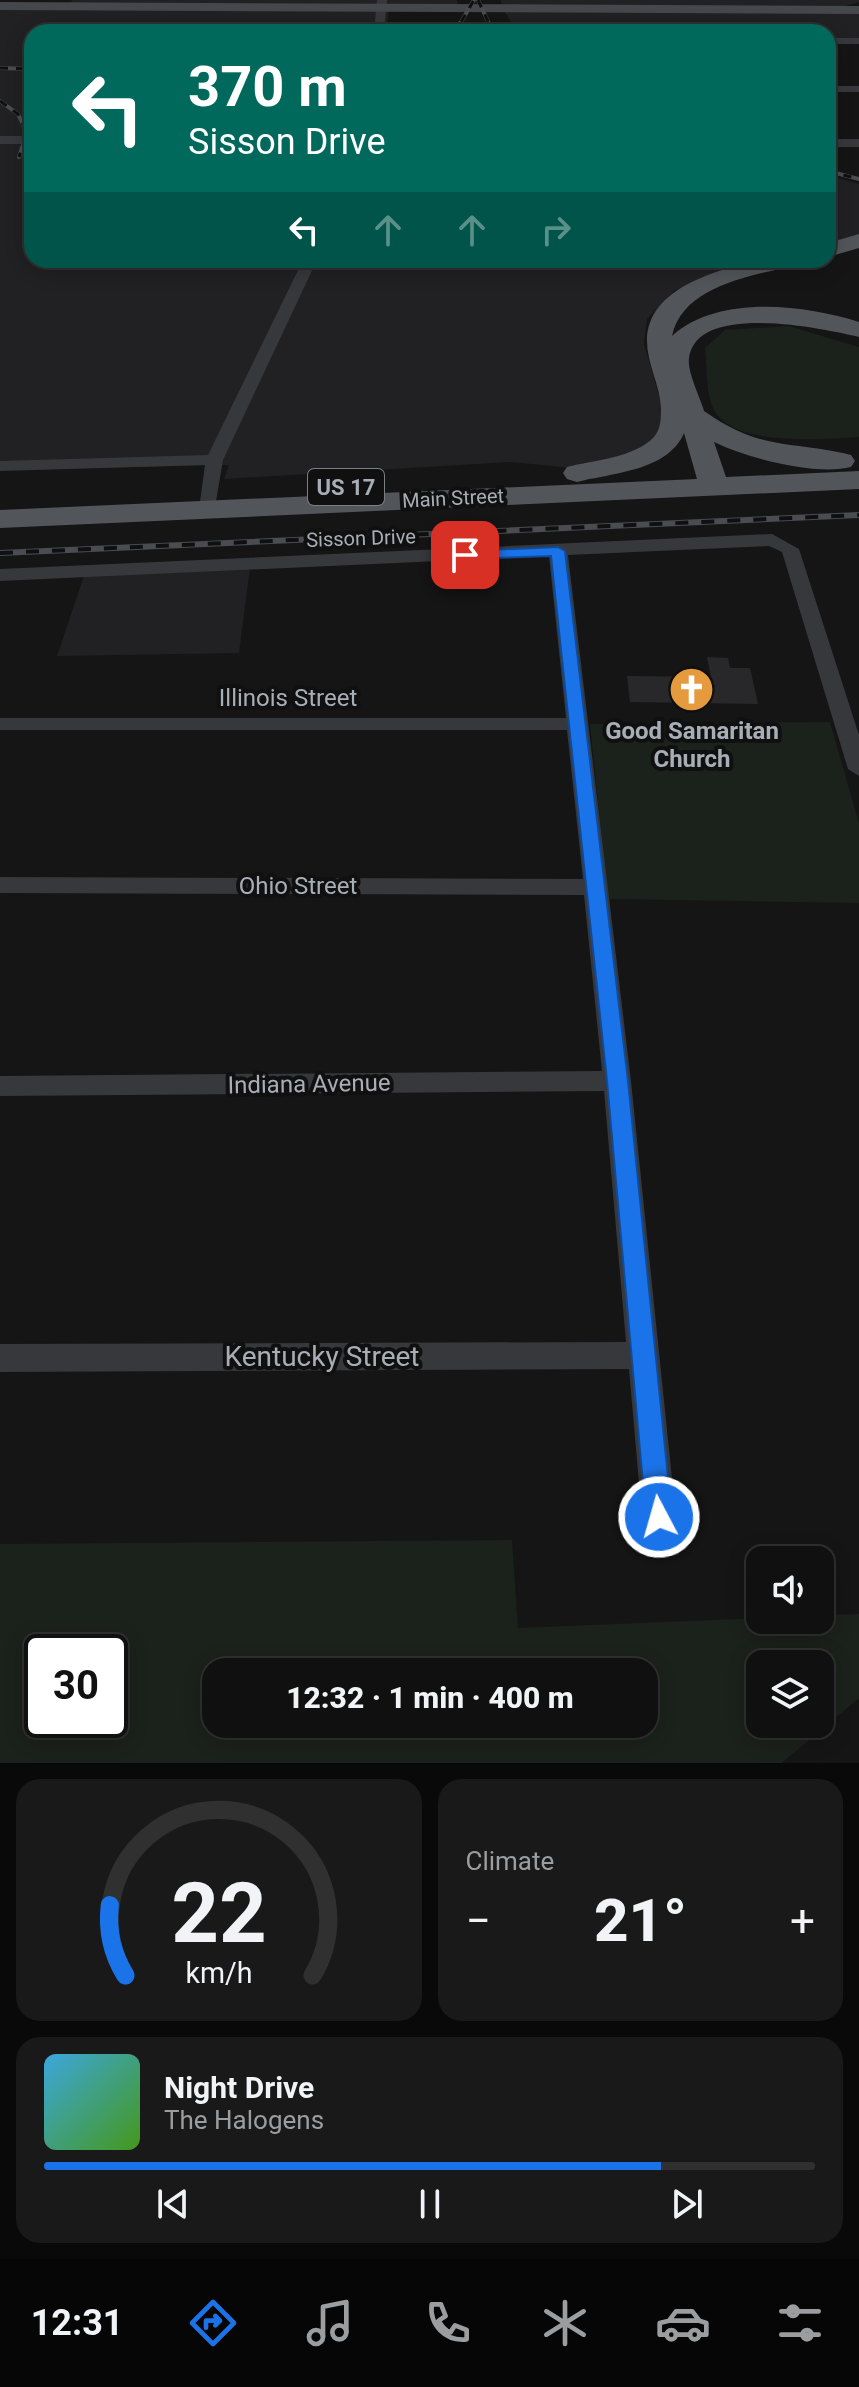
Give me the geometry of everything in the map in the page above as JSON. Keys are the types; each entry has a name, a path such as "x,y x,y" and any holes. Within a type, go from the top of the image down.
{"main road":[{"path":"836,248 859,241"},
{"path":"703,479 684,414 656,339 662,320 687,295 733,274 757,268"},
{"path":"552,477 604,469 655,451 673,433 684,414 676,352 684,339 700,328 732,319 787,315 820,319 859,330"},
{"path":"684,414 716,435 748,448 859,463"},
{"name":"Main Street","path":"0,502 209,501 703,479 859,463"},
{"name":"Main Street","path":"0,519 552,477 859,480"}],"street":[{"path":"0,6 381,4 859,10"},
{"path":"380,24 381,4"},
{"path":"836,41 859,41"},
{"path":"836,89 859,89"},
{"path":"0,140 24,140"},
{"path":"836,143 859,143"},
{"path":"209,501 214,460 306,268"},
{"path":"0,466 214,460"},
{"name":"Sisson Drive","path":"0,575 772,540 790,549 859,769"},
{"path":"558,551 617,1081 659,1517"},
{"name":"Illinois Street","path":"0,724 577,724"},
{"name":"Ohio Street","path":"0,885 596,887"},
{"name":"Indiana Avenue","path":"0,1086 617,1081"},
{"name":"Kentucky Street","path":"0,1358 643,1355"}],"shaded area":[{"path":"73,0 457,0 458,6 69,4"},
{"path":"501,0 859,2 845,6 502,7"},
{"path":"0,8 389,10 387,24 24,24 24,268 735,268 712,274 674,291 647,319 644,344 666,420 660,435 636,452 573,468 511,462 224,479 229,465 0,470"},
{"path":"504,11 859,13 859,40 836,40 836,24 513,24"},
{"path":"836,177 859,184 859,238 836,243"},
{"path":"789,326 859,347 859,437 777,438 735,428 720,418 709,397 705,348 725,330"},
{"path":"251,560 239,653 57,656 87,567"},
{"path":"830,722 859,823 859,903 608,899 590,724"},
{"path":"512,1540 518,1628 746,1619 746,1634 834,1634 834,1615 859,1614 859,1698 834,1719 834,1650 746,1650 746,1738 812,1738 782,1763 0,1763 0,1544"}],"building":[{"name":"Good Samaritan Church","path":"707,657 728,658 730,668 750,668 758,704 630,702 627,676 711,677"}],"railway":[{"path":"459,24 474,0"},
{"path":"478,0 489,24"},
{"path":"0,68 24,69"},
{"path":"0,101 18,114 24,127"},
{"path":"19,157 24,142"},
{"path":"836,173 859,179"},
{"path":"0,553 859,515"}],"place":[{"name":"Good Samaritan Church","path":"692,689"}],"route":[{"path":"465,555 558,551 617,1081 659,1517"}]}
